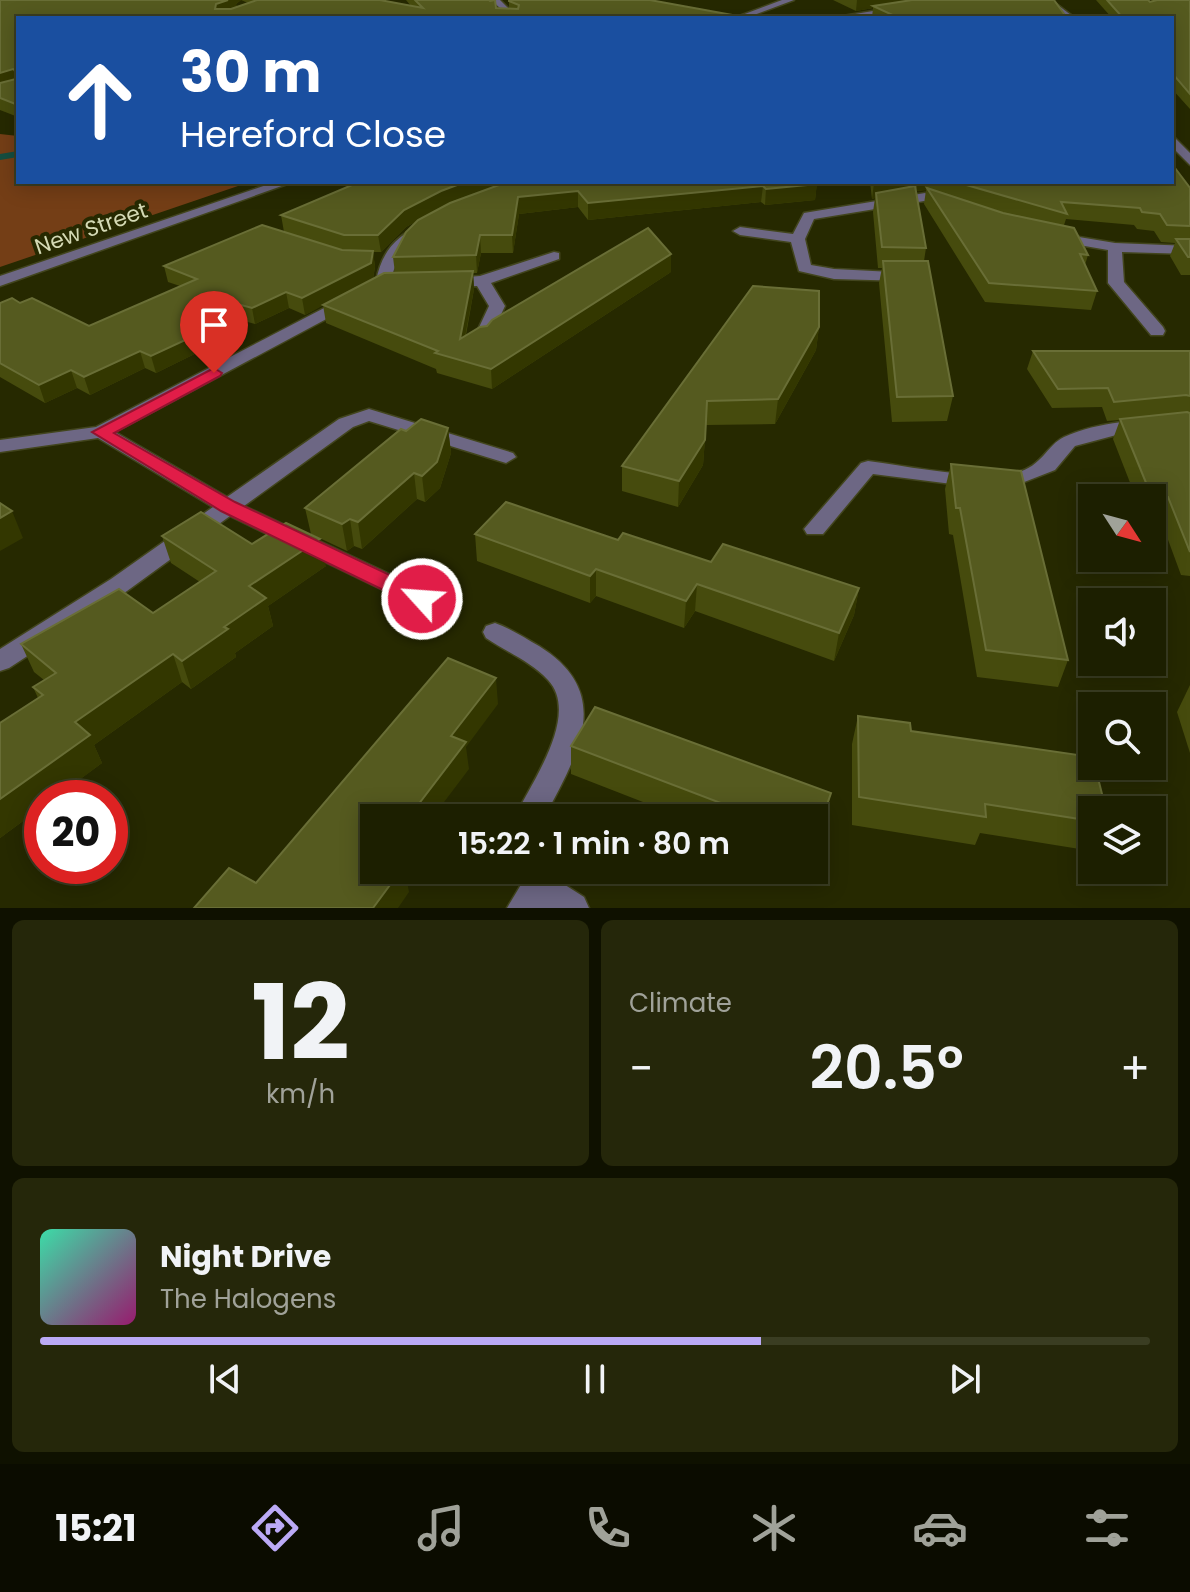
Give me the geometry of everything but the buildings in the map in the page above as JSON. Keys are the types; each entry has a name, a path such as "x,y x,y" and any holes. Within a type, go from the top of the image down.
{"street":[{"path":"495,0 504,8 500,15 504,16"},
{"path":"744,16 790,0"},
{"path":"845,16 955,0"},
{"path":"1046,0 1068,16"},
{"path":"921,7 944,14"},
{"name":"New Street","path":"0,281 281,184"},
{"path":"918,184 925,197"},
{"path":"920,276 834,274 804,268 798,239 809,216 925,197 965,211"},
{"path":"0,446 101,432 390,282 380,260 400,242 436,222"},
{"path":"740,231 798,239"},
{"path":"1043,234 1115,247 1190,250"},
{"path":"1115,247 1116,283 1157,331"},
{"path":"425,282 482,281 554,256"},
{"path":"482,281 497,306 482,338"},
{"path":"0,661 119,585 346,423 369,415 506,457"},
{"path":"815,529 868,467 952,478 1014,480 1048,466 1068,442 1119,428 1179,423 1190,426"},
{"path":"101,432 228,507 422,599"},
{"path":"495,632 561,676 573,699 567,743 536,804"},
{"path":"532,888 573,908"}],"shaded area":[{"path":"0,134 16,136 16,184 238,186 0,267"}],"waterway":[{"path":"0,157 16,154"}],"route":[{"path":"214,373 101,432 228,507 422,599"}]}
